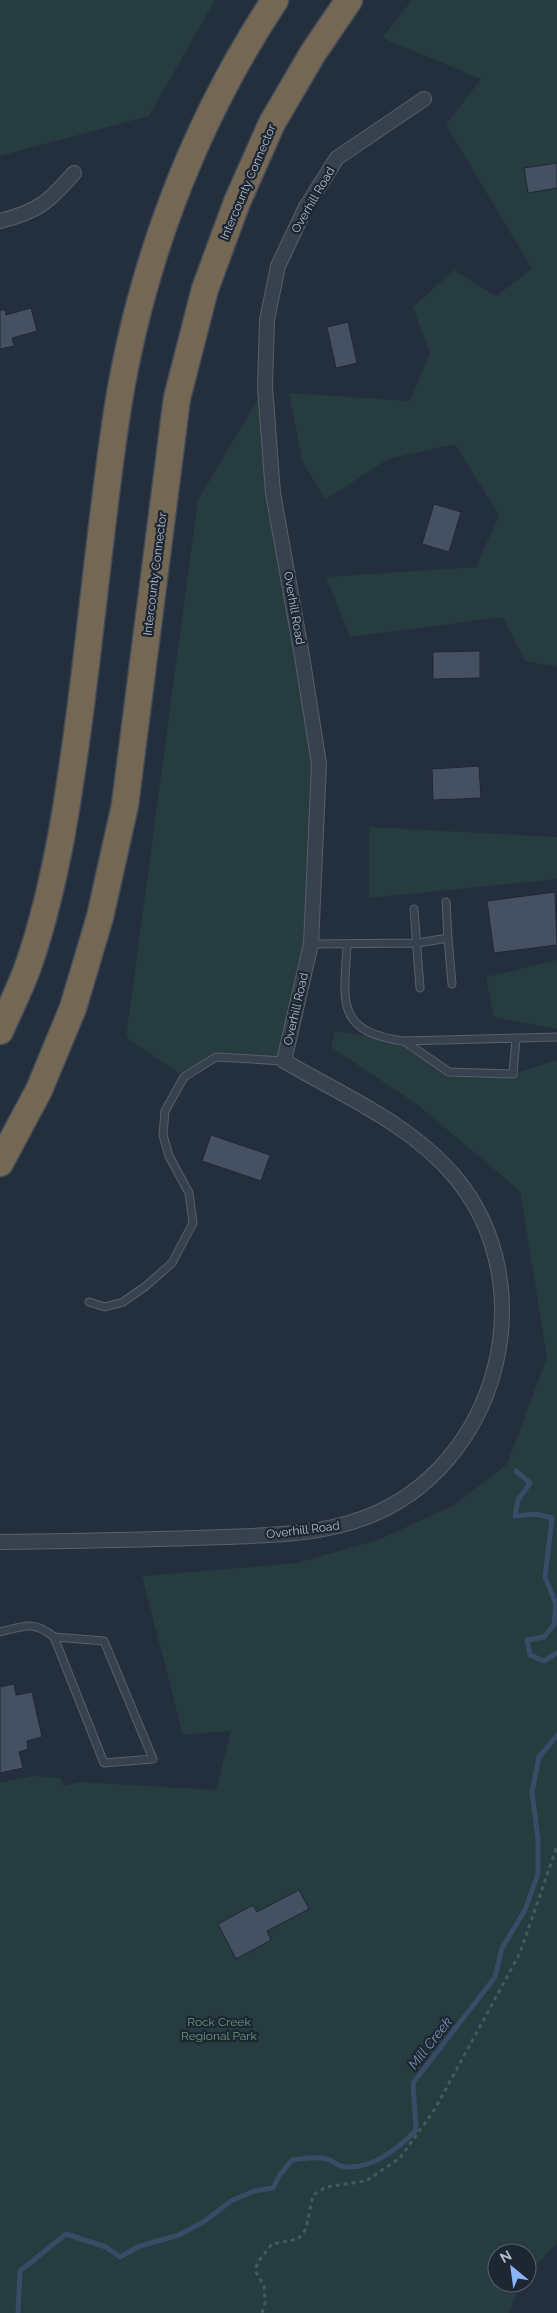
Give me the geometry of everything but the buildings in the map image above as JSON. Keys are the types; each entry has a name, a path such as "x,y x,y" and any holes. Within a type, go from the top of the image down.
{"highway":[{"path":"0,1031 30,962 67,814 114,431 136,316 161,231 194,149 220,93 275,0"},
{"name":"Intercounty Connector","path":"0,1163 39,1090 73,1008 100,917 125,806 178,398 205,289 236,202 272,123 313,53 349,0"}],"street":[{"name":"Overhill Road","path":"0,1542 279,1534 342,1525 374,1514 414,1491 436,1471 470,1429 492,1381 502,1332 500,1277 494,1248 482,1218 456,1177 436,1156 407,1132 284,1061 311,944 319,764 273,493 265,387 267,320 278,266 306,206 337,158 424,99"},
{"path":"0,221 26,215 54,196 74,173"}],"lane":[{"path":"446,902 452,984"},
{"path":"414,909 420,988"},
{"path":"311,944 418,943 448,938"},
{"path":"347,945 344,994 349,1014 361,1029 381,1038 404,1041 557,1037"},
{"path":"404,1041 449,1072 513,1074 516,1039"},
{"path":"89,1302 106,1307 123,1302 146,1286 172,1264 193,1223 189,1193 169,1156 163,1135 165,1111 184,1077 216,1057 284,1061"},
{"path":"0,1632 31,1625 43,1627 54,1637 104,1762 153,1760 104,1641 54,1637"}],"path":[{"path":"262,2313 265,2303 264,2286 256,2272 257,2263 272,2244 298,2239 306,2229 313,2195 326,2187 366,2181 400,2158 435,2110 520,1954 557,1846"}],"green space":[{"path":"0,0 215,0 149,116 0,156"},
{"path":"412,0 557,0 557,667 525,661 503,617 350,637 326,577 476,567 499,515 455,444 388,459 325,500 302,460 289,393 410,401 430,353 413,307 454,270 496,296 532,269 446,125 481,79 382,38"},
{"path":"265,387 273,493 319,764 311,944 284,1061 216,1057 184,1077 126,1037 198,500"},
{"path":"369,827 557,837 557,879 369,898"},
{"path":"557,960 557,1029 494,1017 486,977"},
{"name":"Rock Creek Regional Park","path":"335,1031 403,1041 449,1072 513,1074 557,1060 557,2243 537,2264 537,2243 487,2243 487,2293 516,2293 509,2313 0,2313 0,1783 31,1776 61,1778 63,1786 80,1782 216,1790 231,1731 183,1735 142,1576 296,1563 378,1540 454,1505 507,1464 547,1357 520,1191 418,1105 331,1047"}],"waterway":[{"path":"516,1471 530,1483 518,1500 515,1516 536,1514 552,1518 545,1577 556,1604 554,1625 544,1637 527,1640 530,1655 544,1661 557,1653"},
{"name":"Mill Creek","path":"18,2313 20,2271 66,2234 106,2247 120,2257 140,2246 179,2235 205,2221 231,2201 254,2191 273,2188 279,2176 292,2160 318,2158 329,2160 341,2166 362,2166 392,2151 416,2130 413,2083 495,1977 502,1948 525,1910 538,1874 538,1839 532,1792 539,1757 557,1736"}]}
